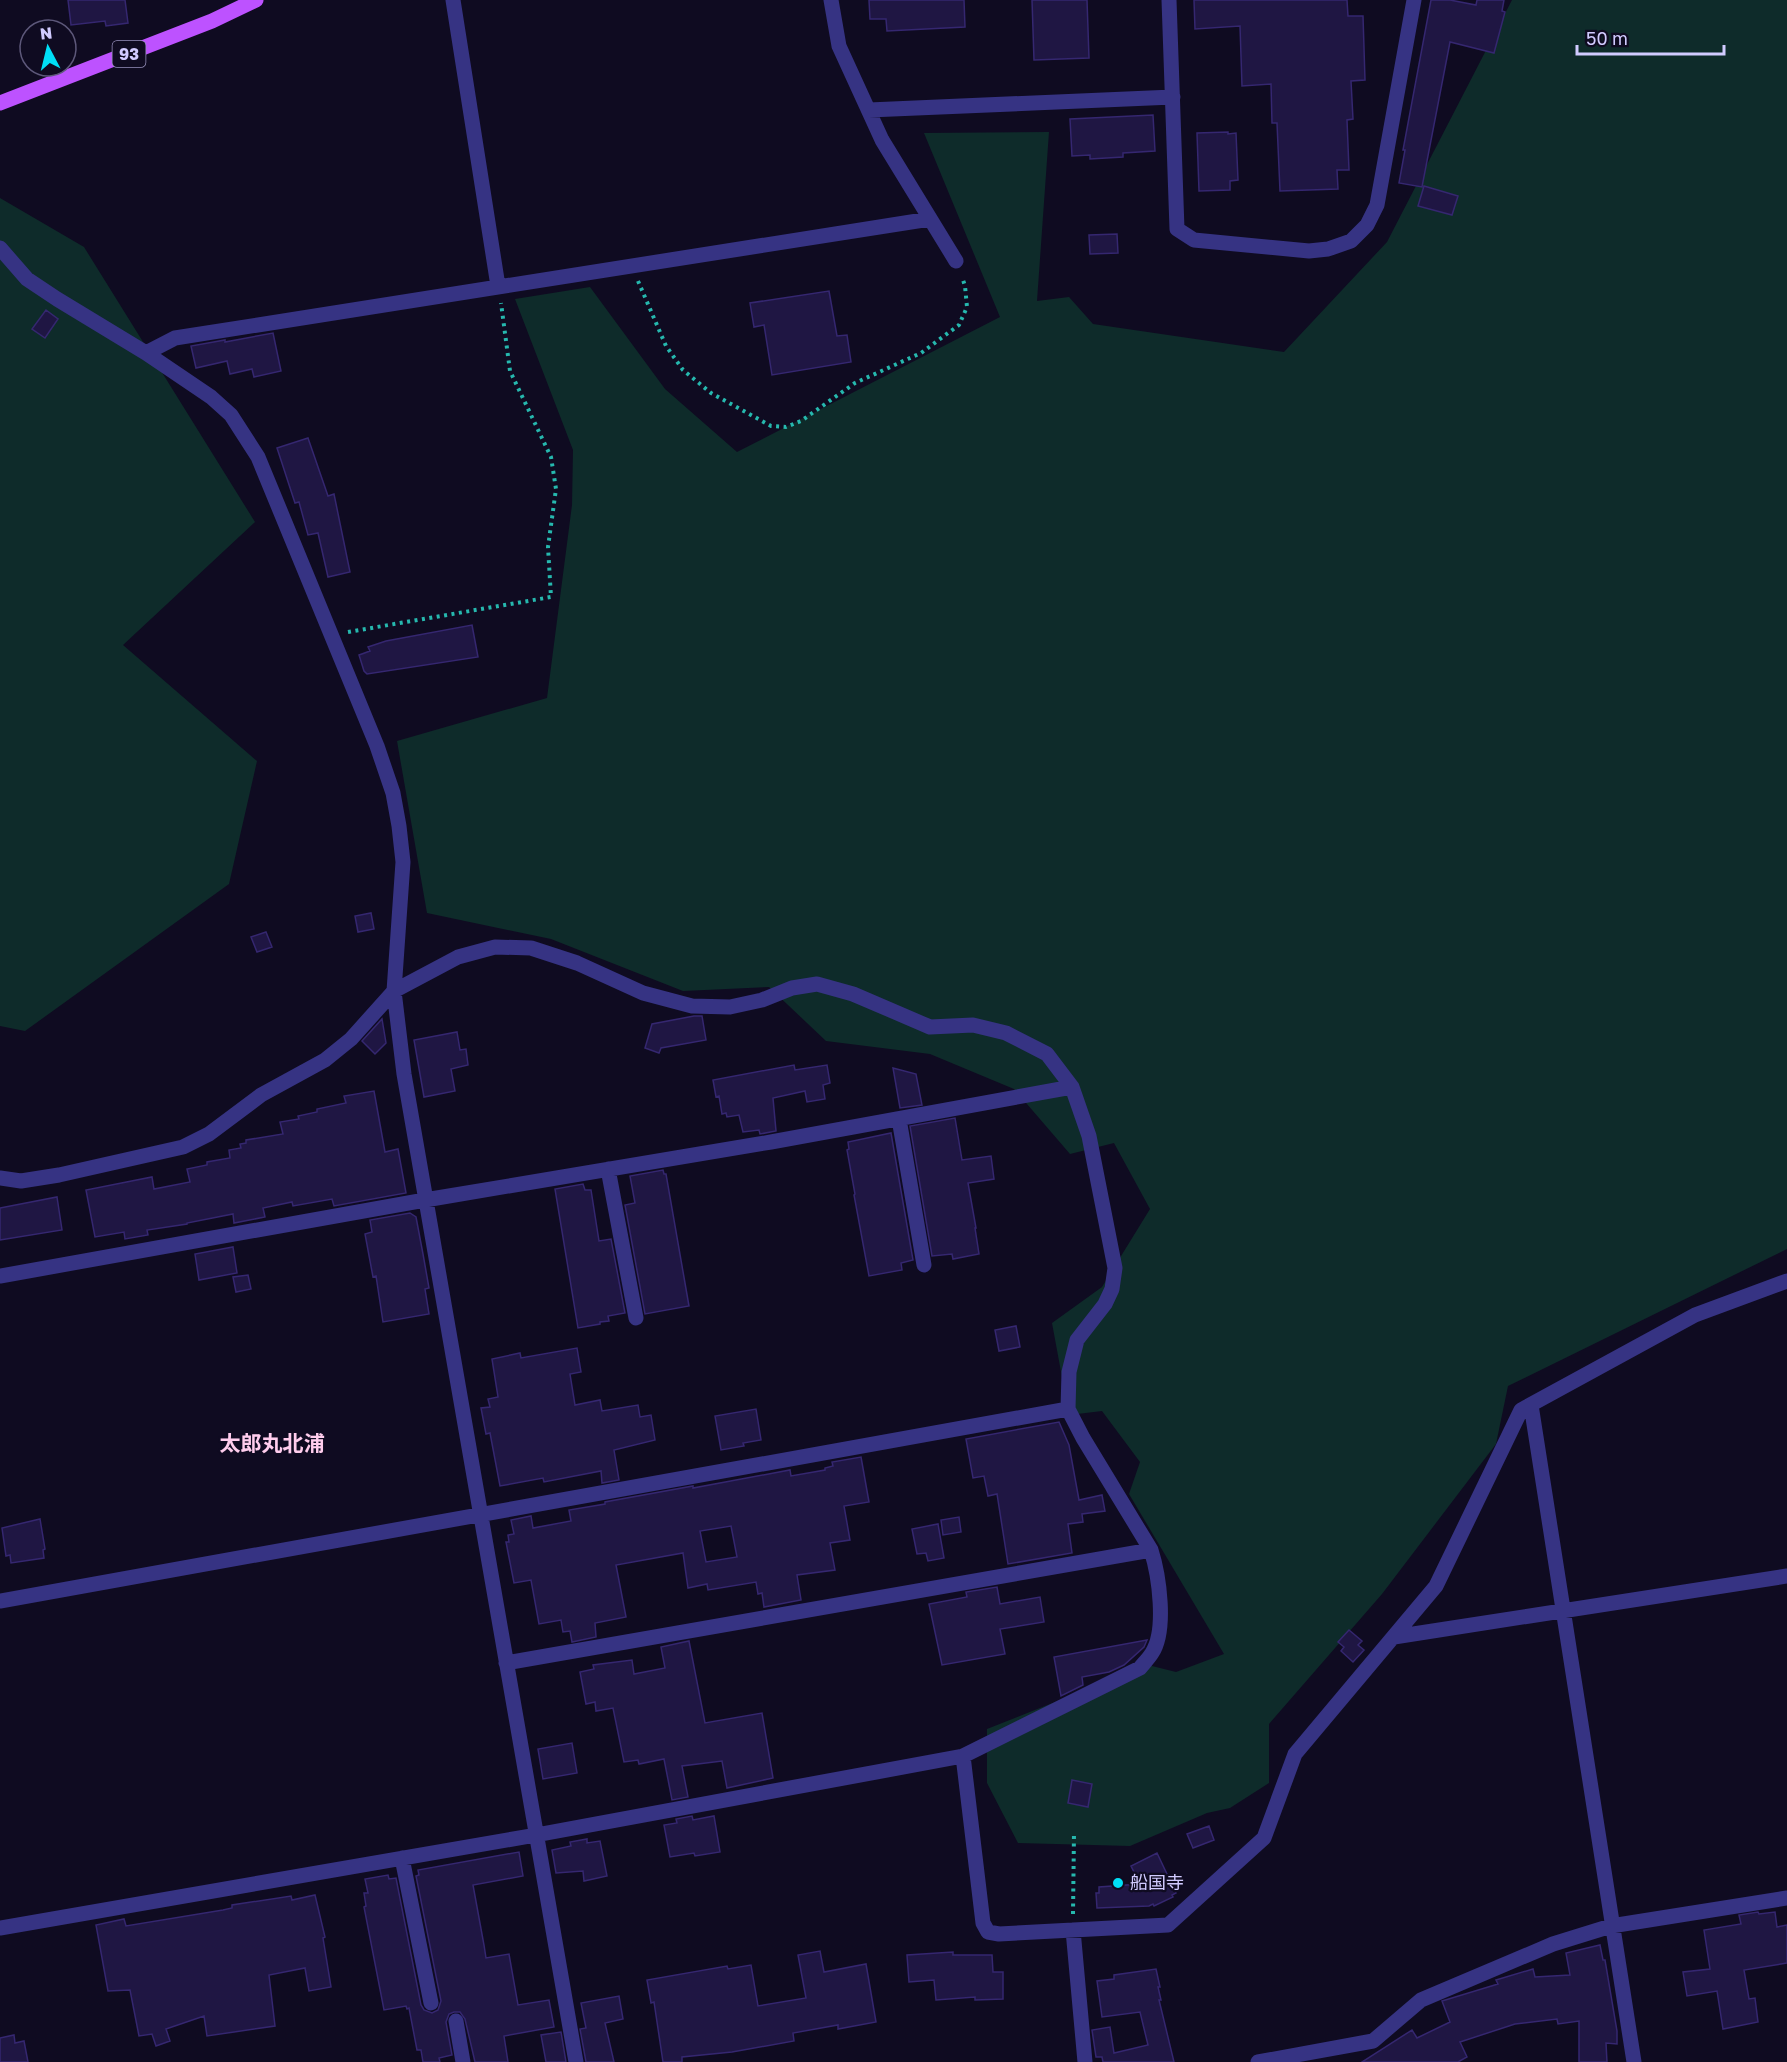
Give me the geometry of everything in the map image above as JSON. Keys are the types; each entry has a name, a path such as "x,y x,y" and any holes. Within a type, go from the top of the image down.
{"main road":[{"name":"93","path":"0,103 212,21 256,0"}],"street":[{"path":"453,0 498,286"},
{"path":"831,0 839,46 882,140 956,261"},
{"path":"1168,0 1177,229 1194,240 1309,251 1328,249 1351,241 1367,225 1377,205 1414,0"},
{"path":"869,110 1173,97"},
{"path":"146,353 175,338 930,219"},
{"path":"0,248 27,279 146,353 211,397 231,415 258,457 333,635 393,793 403,862 394,991 404,1074 576,2062"},
{"path":"0,1178 21,1181 59,1175 183,1147 209,1134 261,1095 325,1060 351,1039 394,991 458,957 495,948 531,948 577,963 643,993 692,1006 730,1007 762,1000 792,988 817,984 853,994 930,1027 973,1025 1006,1033 1047,1054 1072,1087 1089,1136 1115,1268 1112,1290 1105,1305 1077,1340 1069,1372 1068,1409 1151,1550 1156,1566 1160,1626 1154,1652 1140,1668 963,1756 536,1835 0,1928"},
{"path":"0,1275 1072,1087"},
{"path":"899,1119 924,1265"},
{"path":"608,1169 636,1318"},
{"path":"963,1756 983,1923 988,1932 999,1935 1168,1925 1264,1838 1295,1754 1436,1586 1521,1410 1695,1316 1787,1281"},
{"path":"1531,1405 1634,2062"},
{"path":"0,1601 1068,1409"},
{"path":"506,1663 1151,1550"},
{"path":"1394,1637 1787,1576"},
{"path":"402,1858 431,2003"},
{"path":"1258,2062 1373,2041 1421,2000 1553,1944 1611,1926 1787,1898"},
{"path":"1073,1930 1085,2062"},
{"path":"456,2021 463,2062"}],"path":[{"path":"632,267 666,346 683,370 711,393 771,426 786,427 801,421 855,383 921,353 959,325 967,307 965,286 956,261"},
{"path":"333,635 551,597 548,547 556,489 551,457 510,371 498,286"},
{"path":"1073,1930 1074,1833"}],"green space":[{"path":"1512,0 1787,0 1787,1249 1508,1386 1496,1444 1382,1594 1269,1724 1269,1783 1230,1808 1207,1813 1130,1846 1018,1843 987,1783 987,1729 1148,1665 1176,1672 1224,1654 1129,1494 1140,1462 1102,1411 1069,1415 1052,1323 1102,1287 1150,1209 1114,1143 1070,1154 1014,1089 930,1054 826,1041 769,987 683,991 551,939 427,913 397,741 547,698 572,505 573,450 515,299 590,287 665,389 737,452 1000,317 924,133 1049,132 1037,301 1069,297 1093,324 1284,352 1387,242"},
{"path":"0,198 84,247 255,522 123,645 257,761 229,884 25,1031 0,1026"}],"building":[{"path":"68,0 125,0 128,23 106,26 105,21 78,24 78,18 70,18"},
{"path":"869,0 964,0 965,27 887,31 886,19 870,19"},
{"path":"1032,0 1087,0 1089,58 1034,60"},
{"path":"1194,0 1347,0 1348,16 1363,16 1365,80 1351,81 1353,119 1347,120 1349,170 1337,170 1338,189 1280,191 1277,123 1272,123 1271,84 1242,86 1240,26 1195,29"},
{"path":"1431,0 1450,0 1476,5 1477,0 1504,0 1502,11 1505,12 1494,53 1450,42 1422,187 1399,183"},
{"path":"1153,115 1155,151 1123,153 1123,157 1090,159 1090,155 1072,156 1070,119"},
{"path":"1228,132 1228,134 1236,133 1238,180 1230,181 1230,190 1199,191 1197,133"},
{"path":"1424,186 1458,196 1452,215 1418,206"},
{"path":"1117,234 1118,253 1090,254 1089,235"},
{"path":"829,291 837,336 847,335 851,362 772,375 764,325 754,327 750,303"},
{"path":"46,310 58,319 45,338 32,329"},
{"path":"273,333 281,371 254,377 252,369 230,374 227,361 196,368 191,346"},
{"path":"308,438 328,496 334,494 350,572 328,577 318,533 308,535 299,502 295,503 277,448"},
{"path":"472,625 478,657 367,674 364,671 359,655 370,651 368,647 386,641"},
{"path":"371,913 374,929 358,932 355,916"},
{"path":"266,932 272,947 257,952 251,937"},
{"path":"702,1016 706,1040 661,1048 659,1053 645,1048 652,1024"},
{"path":"382,1019 386,1043 375,1054 362,1041"},
{"path":"457,1032 460,1050 466,1049 468,1065 451,1069 455,1091 424,1097 414,1040"},
{"path":"794,1065 795,1070 827,1065 830,1083 823,1085 825,1099 807,1102 805,1091 773,1098 776,1131 760,1134 759,1130 743,1132 739,1115 727,1117 726,1113 722,1114 713,1080"},
{"path":"893,1068 916,1074 922,1105 900,1108"},
{"path":"374,1091 385,1152 398,1149 406,1193 334,1206 332,1199 293,1206 292,1202 263,1208 265,1217 234,1223 233,1214 147,1230 148,1235 125,1239 124,1232 95,1237 86,1190 152,1177 154,1189 190,1182 187,1169 207,1165 207,1162 230,1158 229,1150 241,1148 240,1144 246,1143 246,1140 283,1134 280,1122 299,1119 298,1116 317,1112 317,1109 346,1103 344,1096"},
{"path":"955,1118 962,1160 991,1156 994,1179 968,1183 979,1254 953,1259 952,1254 932,1256 910,1126"},
{"path":"891,1133 913,1260 901,1263 902,1270 869,1276 854,1195 847,1150 849,1149 848,1142"},
{"path":"663,1170 666,1174 689,1306 645,1314 625,1205 635,1203 630,1176"},
{"path":"583,1184 585,1190 591,1190 599,1241 611,1239 625,1313 608,1316 609,1321 600,1322 600,1324 578,1328 555,1189"},
{"path":"57,1197 62,1230 0,1240 0,1208"},
{"path":"410,1213 416,1217 423,1254 429,1288 425,1289 429,1314 383,1322 376,1276 373,1277 365,1234 372,1232 370,1220"},
{"path":"233,1247 237,1273 199,1280 195,1254"},
{"path":"248,1275 251,1289 236,1292 233,1277"},
{"path":"1016,1326 1020,1347 999,1351 995,1330"},
{"path":"577,1348 581,1372 570,1374 575,1405 600,1400 602,1411 638,1405 640,1417 651,1415 655,1440 614,1450 619,1480 602,1483 601,1471 544,1482 543,1478 500,1486 490,1433 486,1434 481,1408 490,1407 488,1399 498,1397 492,1359 520,1353 521,1358"},
{"path":"756,1409 761,1440 721,1450 715,1416"},
{"path":"1059,1422 1069,1445 1079,1500 1102,1495 1105,1511 1082,1514 1083,1522 1068,1524 1072,1553 1008,1564 997,1494 988,1496 984,1476 973,1478 966,1439"},
{"path":"861,1457 869,1502 844,1506 850,1540 830,1543 835,1570 797,1575 801,1600 764,1607 762,1593 758,1594 756,1582 708,1590 707,1584 688,1588 683,1553 616,1565 626,1617 595,1623 596,1637 572,1642 570,1631 563,1632 561,1620 539,1624 531,1580 514,1583 506,1542 509,1542 508,1535 514,1534 511,1520 531,1516 533,1528 571,1521 569,1510 605,1504 605,1502 790,1470 791,1476 825,1470 833,1466 832,1462","holes":["731,1526 737,1557 706,1562 700,1531"]},
{"path":"959,1517 961,1532 943,1535 941,1520"},
{"path":"40,1519 45,1549 43,1550 44,1558 11,1563 10,1555 6,1556 2,1528"},
{"path":"938,1524 944,1558 928,1561 926,1553 917,1554 912,1529"},
{"path":"997,1587 1000,1604 1040,1597 1044,1622 1000,1629 1005,1654 942,1665 929,1604 967,1597 966,1592"},
{"path":"1349,1630 1362,1641 1358,1645 1364,1650 1353,1662 1341,1651 1344,1647 1338,1642"},
{"path":"1147,1640 1144,1647 1124,1665 1109,1672 1082,1677 1083,1685 1061,1696 1054,1657"},
{"path":"689,1641 705,1723 762,1713 773,1778 727,1788 722,1761 682,1766 688,1797 672,1800 664,1759 639,1764 638,1760 624,1762 613,1708 596,1711 595,1702 586,1704 580,1672 594,1669 593,1665 632,1660 634,1674 665,1668 661,1647"},
{"path":"572,1743 577,1773 543,1779 538,1749"},
{"path":"1072,1780 1092,1784 1088,1807 1068,1803"},
{"path":"692,1816 693,1820 714,1816 720,1852 670,1857 664,1825 677,1823 676,1819"},
{"path":"1209,1826 1214,1840 1193,1848 1187,1834"},
{"path":"587,1839 587,1843 600,1841 607,1876 584,1881 583,1871 556,1873 552,1850 571,1846 570,1842"},
{"path":"519,1852 523,1876 473,1885 486,1958 509,1954 518,2005 549,2000 554,2027 504,2036 508,2062 475,2062 465,2019 460,2012 454,2012 449,2014 446,2022 452,2055 439,2058 440,2062 423,2062 421,2050 417,2050 409,2008 407,2009 406,2006 384,2010 364,1907 366,1906 364,1893 368,1893 365,1879 388,1875 389,1879 396,1878 421,2005 424,2010 432,2013 438,2010 441,2001 416,1876 419,1875 418,1870"},
{"path":"1157,1853 1176,1893 1172,1895 1173,1897 1154,1906 1153,1904 1097,1908 1096,1893 1099,1893 1099,1887 1140,1884 1131,1866"},
{"path":"315,1895 325,1937 323,1938 331,1987 309,1991 305,1968 269,1975 275,2026 207,2036 204,2016 166,2029 170,2041 156,2046 152,2034 139,2036 130,1990 108,1991 96,1925 124,1919 126,1926 223,1910 232,1908 232,1905 291,1896 292,1900"},
{"path":"1758,1912 1759,1914 1775,1912 1777,1927 1787,1925 1787,1963 1744,1970 1749,1999 1755,1998 1758,2022 1723,2029 1717,1991 1687,1996 1683,1972 1710,1969 1704,1930 1741,1924 1739,1915"},
{"path":"1600,1945 1603,1960 1605,1960 1617,2031 1617,2044 1606,2043 1607,2062 1579,2062 1579,2021 1558,2024 1557,2019 1515,2024 1460,2042 1467,2057 1458,2062 1362,2062 1412,2030 1417,2038 1450,2022 1442,2001 1498,1984 1496,1980 1533,1969 1535,1977 1570,1975 1566,1953"},
{"path":"820,1951 824,1972 866,1964 876,2022 838,2029 838,2025 793,2033 794,2041 732,2052 682,2057 682,2062 663,2062 654,2002 651,2003 647,1980 727,1966 728,1969 751,1965 758,2006 806,1998 798,1955"},
{"path":"953,1952 953,1955 992,1955 993,1972 1003,1972 1003,1999 975,2000 975,1997 936,2000 934,1980 909,1982 907,1955"},
{"path":"1156,1969 1160,1987 1158,1987 1161,2000 1159,2000 1174,2062 1103,2062 1102,2057 1096,2057 1092,2030 1110,2027 1114,2053 1148,2045 1140,2012 1102,2017 1097,1981 1114,1979 1114,1975"},
{"path":"619,1996 623,2019 605,2023 614,2062 586,2062 580,2029 586,2028 581,2003"},
{"path":"561,2032 566,2062 546,2062 541,2035"},
{"path":"14,2035 15,2043 24,2041 28,2062 0,2062 0,2038"}],"place":[{"name":"船国寺","path":"1118,1883"}],"district":[{"name":"太郎丸北浦","path":"272,1444"}]}
